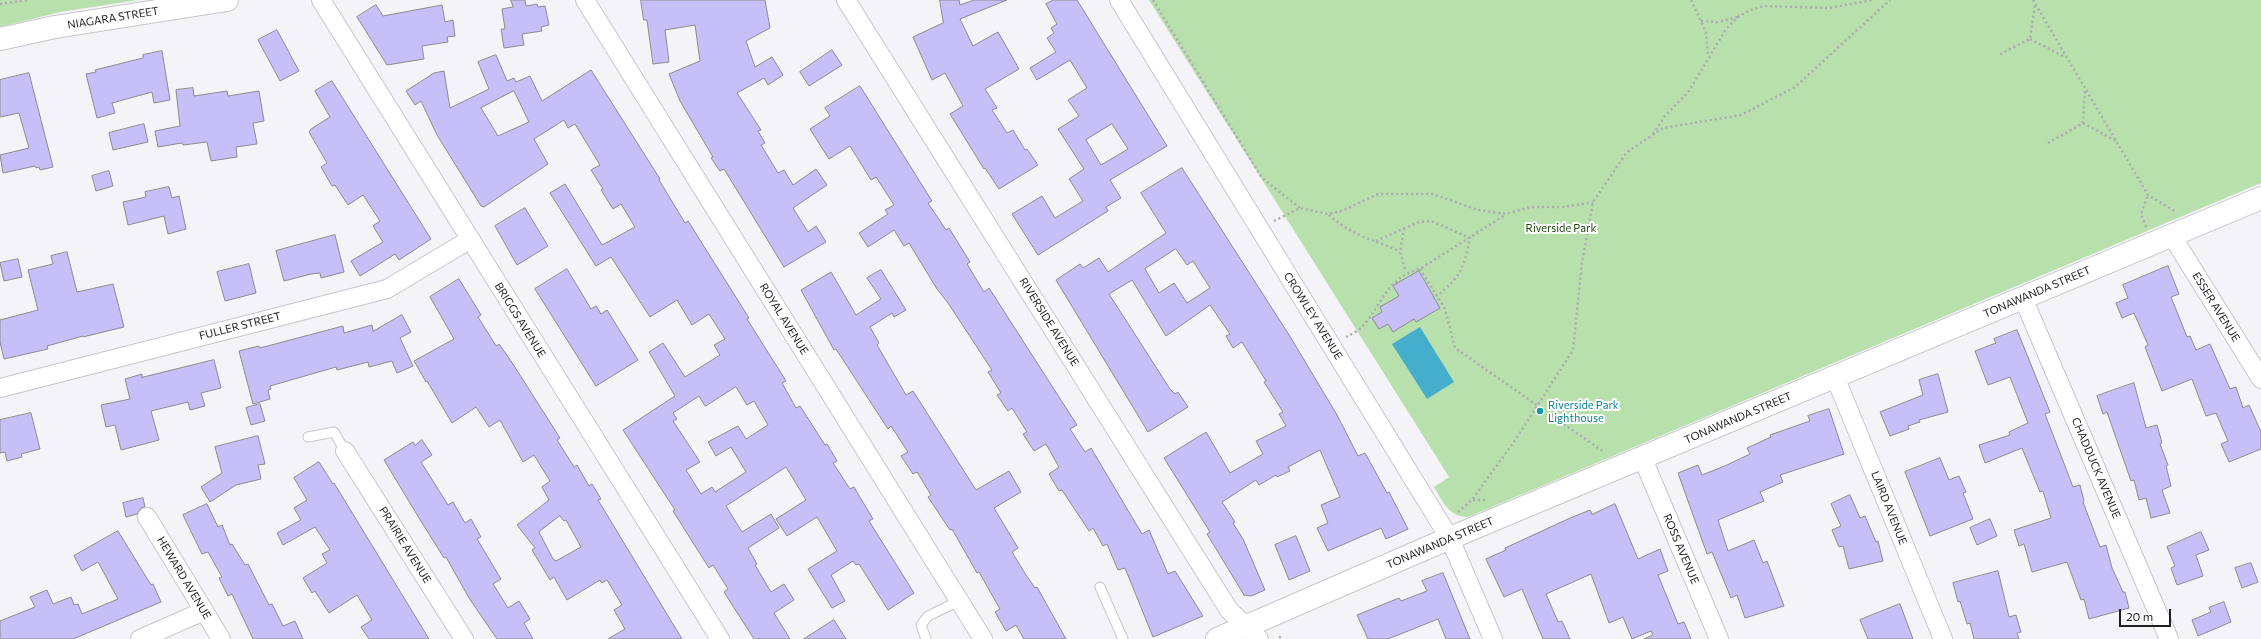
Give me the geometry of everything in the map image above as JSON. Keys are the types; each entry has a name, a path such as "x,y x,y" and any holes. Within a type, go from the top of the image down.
{"street":[{"name":"NIAGARA STREET","path":"0,39 55,27 227,0"},
{"name":"BRIGGS AVENUE","path":"321,0 469,240 720,639"},
{"name":"ROYAL AVENUE","path":"585,0 983,639"},
{"name":"RIVERSIDE AVENUE","path":"846,0 1229,610 1252,633"},
{"name":"CROWLEY AVENUE","path":"1119,0 1450,539 1493,639"},
{"name":"TONAWANDA STREET","path":"1217,639 1252,633 1450,539 2261,198"},
{"name":"ESSER AVENUE","path":"2172,236 2261,379"},
{"name":"FULLER STREET","path":"0,388 387,288 469,240"},
{"name":"CHADDUCK AVENUE","path":"2023,298 2169,639"},
{"name":"LAIRD AVENUE","path":"1835,377 1943,639"},
{"name":"PRAIRIE AVENUE","path":"345,451 464,639"},
{"name":"ROSS AVENUE","path":"1643,459 1719,639"},
{"name":"HEWARD AVENUE","path":"147,517 221,639"},
{"path":"140,639 204,611"}],"lane":[{"path":"308,438 334,432 345,451"},
{"path":"1100,587 1123,639"},
{"path":"926,639 922,625 928,616 959,601"}],"path":[{"path":"0,4 28,0"},
{"path":"1152,0 1262,178 1300,208 1328,214 1342,210 1378,194 1433,194 1478,210 1506,214"},
{"path":"1691,0 1706,32 1708,57"},
{"path":"1651,136 1665,116 1689,91 1726,29 1738,17 1750,10 1764,6 1829,8 1872,0"},
{"path":"1455,515 1472,500 1516,440 1536,405 1573,350 1582,262 1593,202 1627,152 1663,128 1741,115 1795,87 1890,0"},
{"path":"2033,0 2148,195 2178,213"},
{"path":"2030,39 2035,4"},
{"path":"1701,22 1718,22 1738,17"},
{"path":"2000,54 2030,39"},
{"path":"2030,39 2066,57"},
{"path":"2083,123 2085,89"},
{"path":"2083,123 2116,142"},
{"path":"2048,143 2083,123"},
{"path":"2148,195 2141,214 2148,229"},
{"path":"1354,332 1363,326 1387,290 1406,272 1420,269 1506,214 1530,207 1564,207 1593,202"},
{"path":"1281,216 1300,208"},
{"path":"1328,214 1342,226 1360,236 1376,240 1400,252"},
{"path":"1376,240 1419,222 1431,221 1470,238"},
{"path":"1404,228 1400,252 1406,272"},
{"path":"1437,296 1454,282 1465,261 1470,238"},
{"path":"1420,269 1445,309 1455,348 1606,453"},
{"path":"1472,500 1493,500"},
{"path":"1279,637 1284,638"}],"green space":[{"path":"0,0 138,0 60,12 0,27"},
{"name":"Riverside Park","path":"1149,0 2261,0 2261,183 1468,517 1461,516 1447,508 1434,487 1449,477"}],"water":[{"path":"1420,327 1454,382 1427,399 1392,344"}],"building":[{"path":"511,0 525,0 526,6 537,4 538,7 545,6 549,25 541,27 542,31 522,34 524,45 504,48 501,29 505,29 502,9 513,7"},
{"path":"641,0 765,0 770,28 746,41 755,67 772,57 783,75 768,85 764,78 737,93 761,130 758,131 765,143 761,145 778,173 784,170 793,185 816,169 827,185 793,208 808,232 816,226 826,242 784,267 724,169 720,171 711,158 713,157 680,101 669,74 700,61 695,25 665,30 669,62 653,64 647,20 644,20"},
{"path":"940,0 959,0 960,5 974,0 1007,0 960,19 973,46 998,32 1019,69 985,89 997,108 992,110 1007,133 1013,130 1025,150 1027,149 1038,165 999,189 985,168 984,169 950,114 963,106 945,73 932,80 913,37 943,23"},
{"path":"1054,0 1077,0 1167,146 1110,180 1121,198 1106,207 1108,211 1038,255 1012,214 1042,196 1055,218 1083,201 1069,179 1084,169 1058,129 1079,116 1068,100 1087,88 1070,60 1037,80 1030,68 1056,52 1047,38 1054,33 1051,28 1057,24 1046,4","holes":["1112,124 1128,149 1101,165 1086,140"]},
{"path":"376,5 383,16 442,5 445,22 453,20 455,36 447,37 448,42 422,46 424,59 387,65 357,17"},
{"path":"277,30 299,71 280,81 258,40"},
{"path":"832,50 842,65 809,86 800,72"},
{"path":"162,51 170,100 154,103 152,92 112,103 115,113 97,118 86,74 96,72 95,70 143,58 143,55"},
{"path":"496,55 507,81 514,78 516,82 530,76 542,101 591,70 660,179 659,180 685,223 688,221 749,318 747,319 786,381 782,383 796,408 800,406 825,445 827,444 837,461 833,463 850,489 854,487 873,519 869,521 914,593 888,610 859,564 856,565 853,561 831,575 845,601 832,608 808,569 837,551 817,517 787,536 776,519 806,500 786,467 726,506 742,532 771,514 779,528 748,548 757,564 755,565 771,592 784,584 794,600 774,613 790,639 754,639 724,592 728,589 713,565 709,568 673,511 675,510 623,430 675,396 649,352 663,343 685,377 720,355 714,345 725,339 709,314 692,325 677,300 650,317 611,257 596,266 550,193 565,184 602,245 635,227 621,204 613,209 601,190 603,189 591,170 600,165 575,124 568,128 564,120 534,139 548,164 484,207 481,206 437,135 421,101 415,105 406,91 434,73 444,71 450,108 489,89 478,62","holes":["514,91 529,122 498,136 481,108","736,387 747,405 754,401 768,425 746,439 738,426 708,442 716,456 731,447 746,472 715,492 712,487 701,494 686,470 700,462 673,421 677,419 673,413 699,396 705,406"]},
{"path":"29,73 53,167 40,170 39,167 36,168 35,166 3,173 0,155 29,148 19,113 0,117 0,80"},
{"path":"332,81 431,239 399,260 395,254 360,276 351,261 383,242 373,226 380,221 363,195 348,205 335,185 332,186 321,167 327,163 309,132 311,129 330,117 315,91"},
{"path":"860,86 932,201 928,203 946,230 949,228 970,262 967,264 984,292 989,288 1077,425 1070,429 1085,452 1091,448 1142,534 1149,530 1168,574 1175,571 1203,616 1153,637 1125,568 1118,570 1107,544 1103,546 1093,528 1089,531 1062,490 1059,491 1049,474 1059,467 1046,444 1034,451 1023,434 1027,432 1012,408 1008,411 997,395 1001,393 988,372 992,370 948,303 937,289 909,243 904,246 894,230 868,247 859,233 888,214 885,210 894,205 876,177 871,180 850,146 829,159 810,129 830,116 825,108"},
{"path":"193,88 194,96 227,91 228,96 259,91 264,121 253,123 257,144 236,147 237,157 211,161 207,142 183,145 182,143 158,147 155,131 180,126 176,90"},
{"path":"144,124 148,142 113,150 109,133"},
{"path":"1182,168 1291,338 1337,415 1358,456 1365,453 1387,493 1389,492 1408,529 1386,539 1381,528 1328,551 1317,528 1328,523 1321,505 1340,497 1320,450 1288,467 1290,471 1277,477 1276,475 1259,485 1256,480 1222,502 1235,522 1233,523 1243,539 1265,590 1251,596 1244,595 1207,534 1210,532 1164,458 1206,432 1230,473 1263,454 1256,441 1286,426 1279,414 1283,412 1264,382 1266,381 1242,342 1233,348 1226,336 1230,334 1210,305 1166,336 1132,280 1109,294 1170,389 1175,394 1178,392 1188,407 1148,432 1056,280 1080,264 1083,268 1099,258 1108,272 1166,233 1141,193","holes":["1176,249 1187,265 1193,261 1210,288 1187,303 1174,283 1159,293 1145,269"]},
{"path":"109,171 113,186 96,191 92,176"},
{"path":"169,187 172,198 179,196 186,229 168,234 164,216 128,225 123,202 146,197 145,192"},
{"path":"525,208 548,246 517,265 495,226"},
{"path":"335,235 344,272 321,278 320,273 311,274 284,281 276,251"},
{"path":"67,252 77,292 113,284 124,327 83,336 47,346 48,349 4,359 0,342 0,320 38,310 28,270 53,264 51,256"},
{"path":"18,259 22,277 4,281 0,263"},
{"path":"249,264 256,293 225,301 217,272"},
{"path":"2168,266 2179,294 2171,297 2187,337 2190,336 2196,350 2210,344 2230,389 2236,387 2243,408 2249,405 2261,432 2261,449 2229,462 2221,444 2228,441 2216,413 2206,416 2192,379 2162,391 2145,347 2148,345 2134,313 2122,318 2116,303 2128,298 2123,285"},
{"path":"567,269 591,309 596,306 601,314 607,310 638,360 596,386 535,289"},
{"path":"881,270 906,310 894,317 892,313 870,327 879,343 877,345 906,395 913,391 976,490 1009,471 1021,492 994,508 1018,548 1012,552 1035,588 1037,587 1066,639 1024,639 1016,625 1006,631 995,612 1000,609 979,572 977,573 952,529 950,530 928,497 931,495 917,472 913,474 901,456 908,452 891,426 888,429 836,349 834,350 801,290 831,272 856,315 881,299 867,278"},
{"path":"1419,271 1440,308 1416,322 1414,319 1393,332 1388,324 1379,329 1372,318 1382,312 1380,307 1399,296 1393,286"},
{"path":"459,279 481,315 478,317 496,346 499,344 511,361 560,438 557,440 574,467 577,465 589,486 592,484 601,499 598,500 682,639 608,639 625,629 614,610 622,605 607,580 602,583 600,580 567,600 554,577 550,580 532,550 535,548 517,525 549,500 542,487 550,481 534,455 523,462 500,420 489,427 476,407 452,423 414,361 454,339 430,297","holes":["560,516 564,521 566,520 581,547 556,561 553,559 539,532"]},
{"path":"402,315 411,332 400,338 413,366 397,373 392,361 369,367 368,362 337,370 336,367 270,386 271,389 268,390 270,399 253,404 239,351 259,346 260,348 343,326 344,333 372,325 373,331"},
{"path":"2017,330 2050,412 2045,414 2073,487 2080,485 2083,502 2100,547 2106,545 2112,568 2123,592 2125,592 2129,608 2089,619 2084,599 2081,600 2067,562 2032,572 2024,544 2019,546 2014,530 2051,518 2043,491 2040,492 2022,448 1985,463 1979,445 2010,435 2009,432 2028,423 2010,377 1988,385 1975,351 1996,343 1994,339"},
{"path":"214,360 221,388 201,393 205,406 190,410 188,402 151,411 159,440 121,450 115,425 106,427 101,405 130,399 125,379 142,374 142,377"},
{"path":"1938,374 1948,412 1919,420 1920,422 1908,426 1909,429 1890,436 1880,412 1923,395 1919,380"},
{"path":"2134,383 2146,428 2157,425 2162,443 2160,444 2168,465 2166,466 2171,486 2162,490 2170,513 2151,518 2146,498 2139,500 2134,480 2131,481 2107,412 2103,414 2097,396"},
{"path":"260,404 265,421 251,425 246,408"},
{"path":"1829,409 1844,454 1780,475 1783,482 1760,492 1764,501 1718,520 1728,551 1754,540 1763,563 1767,561 1784,606 1745,618 1737,595 1731,598 1712,552 1707,554 1678,473 1698,465 1702,475 1727,465 1750,454 1747,448 1771,437 1770,435 1810,421 1808,416"},
{"path":"31,413 40,449 21,454 22,457 7,461 5,452 0,453 0,420"},
{"path":"258,436 265,464 258,465 261,479 236,485 210,502 201,487 222,473 215,447"},
{"path":"422,440 432,455 421,462 448,505 453,502 465,523 471,519 481,537 477,539 501,579 493,584 508,608 519,601 530,619 524,623 533,639 497,639 469,598 446,557 444,558 384,460 413,442 415,445"},
{"path":"1940,458 1949,480 1959,476 1966,492 1963,493 1973,519 1930,536 1905,472"},
{"path":"319,462 333,484 334,483 429,639 369,639 361,627 372,620 357,595 329,613 315,591 312,593 303,578 327,563 322,554 330,550 315,527 283,545 277,533 301,520 294,508 307,500 294,478"},
{"path":"1850,495 1860,518 1865,516 1876,542 1878,541 1883,561 1849,569 1843,546 1839,547 1832,530 1841,526 1831,504"},
{"path":"143,498 145,507 141,508 137,514 126,517 123,503"},
{"path":"207,504 218,527 222,525 230,545 232,544 245,565 248,564 269,605 272,604 283,626 295,621 303,639 253,639 232,594 228,596 219,578 222,577 208,552 202,554 183,515"},
{"path":"1615,504 1638,559 1660,549 1668,571 1658,575 1678,624 1684,622 1691,639 1644,639 1653,635 1651,631 1632,639 1623,617 1609,623 1591,574 1546,594 1558,622 1562,621 1570,639 1543,639 1522,589 1504,597 1486,559 1506,550 1505,548 1568,519 1590,510 1592,514"},
{"path":"1990,519 1997,536 1977,545 1970,528"},
{"path":"118,531 151,585 153,584 161,602 73,639 0,639 0,621 35,607 30,597 47,590 53,604 71,597 74,605 78,604 82,614 118,599 98,562 82,571 74,556"},
{"path":"2201,532 2209,550 2196,555 2203,576 2177,585 2171,568 2175,566 2167,547"},
{"path":"1296,536 1310,571 1289,580 1275,545"},
{"path":"2251,563 2258,582 2242,588 2235,568"},
{"path":"1998,571 2009,617 2016,615 2021,632 2017,633 2019,639 1974,639 1970,623 1967,624 1960,601 1958,602 1953,583"},
{"path":"1443,573 1470,639 1446,639 1438,619 1388,639 1368,639 1357,615 1399,598 1401,601 1427,591 1422,581"},
{"path":"2224,602 2231,622 2198,636 2192,620 2211,612 2209,608"},
{"path":"1900,604 1913,639 1868,639 1860,620"},
{"path":"834,620 846,639 804,639"}],"place":[{"name":"Riverside Park Lighthouse","path":"1540,411"}]}
